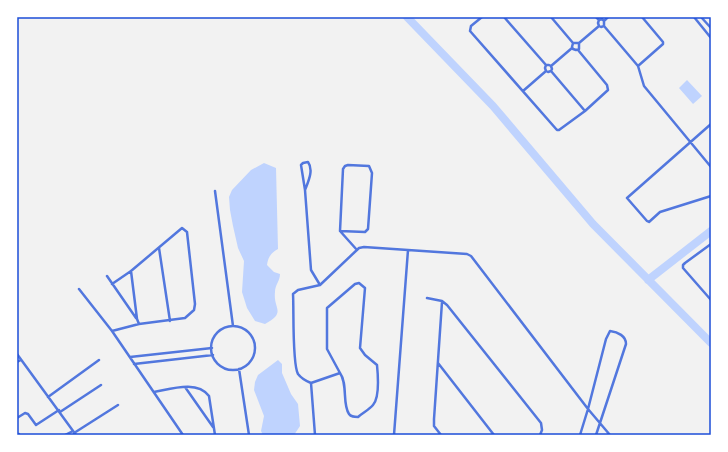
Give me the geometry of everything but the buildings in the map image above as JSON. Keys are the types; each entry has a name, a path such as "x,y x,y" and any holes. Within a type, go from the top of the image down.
{"street":[{"path":"482,17 471,26 470,31 557,130 584,111 608,90 607,85 578,50 572,48"},
{"path":"504,17 546,66 546,71"},
{"path":"551,17 573,43 579,43 599,26 604,26"},
{"path":"596,17 599,20 604,21"},
{"path":"608,17 604,21 604,26 638,66 640,77 644,86 711,168"},
{"path":"638,66 663,44 663,42 642,17"},
{"path":"694,17 711,38"},
{"path":"701,17 711,28"},
{"path":"599,20 599,26"},
{"path":"702,26 706,22"},
{"path":"551,71 552,66 572,48 573,43"},
{"path":"578,50 580,47 579,43"},
{"path":"546,66 552,66"},
{"path":"523,91 546,71 551,71"},
{"path":"551,71 584,111"},
{"path":"711,124 628,196 628,200 646,221 649,222 660,212 711,196"},
{"path":"306,190 311,170 308,162 301,165 306,190 311,270 320,286"},
{"path":"340,230 365,232 368,229 372,173 369,166 348,165 343,169 340,230 357,250"},
{"path":"215,191 233,326"},
{"path":"112,284 131,271 182,228 187,232 195,304 194,310 185,318 139,324 112,331"},
{"path":"711,244 683,265 683,268 711,300"},
{"path":"159,247 170,321"},
{"path":"311,383 298,375 296,368 294,294 298,290 320,286 357,250 364,247 469,255 588,410 610,435"},
{"path":"394,435 408,250"},
{"path":"131,271 137,319"},
{"path":"106,276 139,324"},
{"path":"359,283 365,288 360,348 365,355 377,365 378,382 376,400 373,405 358,417 352,417 349,414 347,409 344,378 340,373 327,349 327,308 355,284 359,283"},
{"path":"79,289 112,331 183,435"},
{"path":"427,298 442,301 447,305 541,423 542,430 540,435"},
{"path":"441,435 434,426 434,419 442,301"},
{"path":"233,326 248,332 253,338 255,346 251,360 246,366 231,370 223,367 217,362 213,355 212,348 213,342 220,331 233,326"},
{"path":"580,435 606,339 610,331 613,331 624,336 626,344 596,435"},
{"path":"130,357 212,348"},
{"path":"17,354 74,433"},
{"path":"134,364 213,355"},
{"path":"17,362 21,360"},
{"path":"48,397 99,360"},
{"path":"438,362 494,435"},
{"path":"239,369 249,435"},
{"path":"311,383 340,373"},
{"path":"311,383 315,435"},
{"path":"17,418 25,413 28,414 36,425 102,384"},
{"path":"154,392 185,387 198,388 207,393 209,396 215,435"},
{"path":"185,387 214,428"},
{"path":"65,435 74,433 118,404"}],"water":[{"path":"687,80 702,96 693,104 679,88"},
{"path":"264,163 276,168 278,249 270,256 267,265 274,272 280,274 275,292 278,310 276,316 265,324 255,321 247,308 242,292 244,261 238,248 230,210 229,197 232,190 251,170"},
{"path":"278,360 282,364 282,373 291,394 298,404 300,426 294,435 263,435 261,431 264,416 254,390 255,382 258,375"}],"waterway":[{"path":"407,17 493,106 593,224 711,343"},
{"path":"648,280 711,231"}]}
